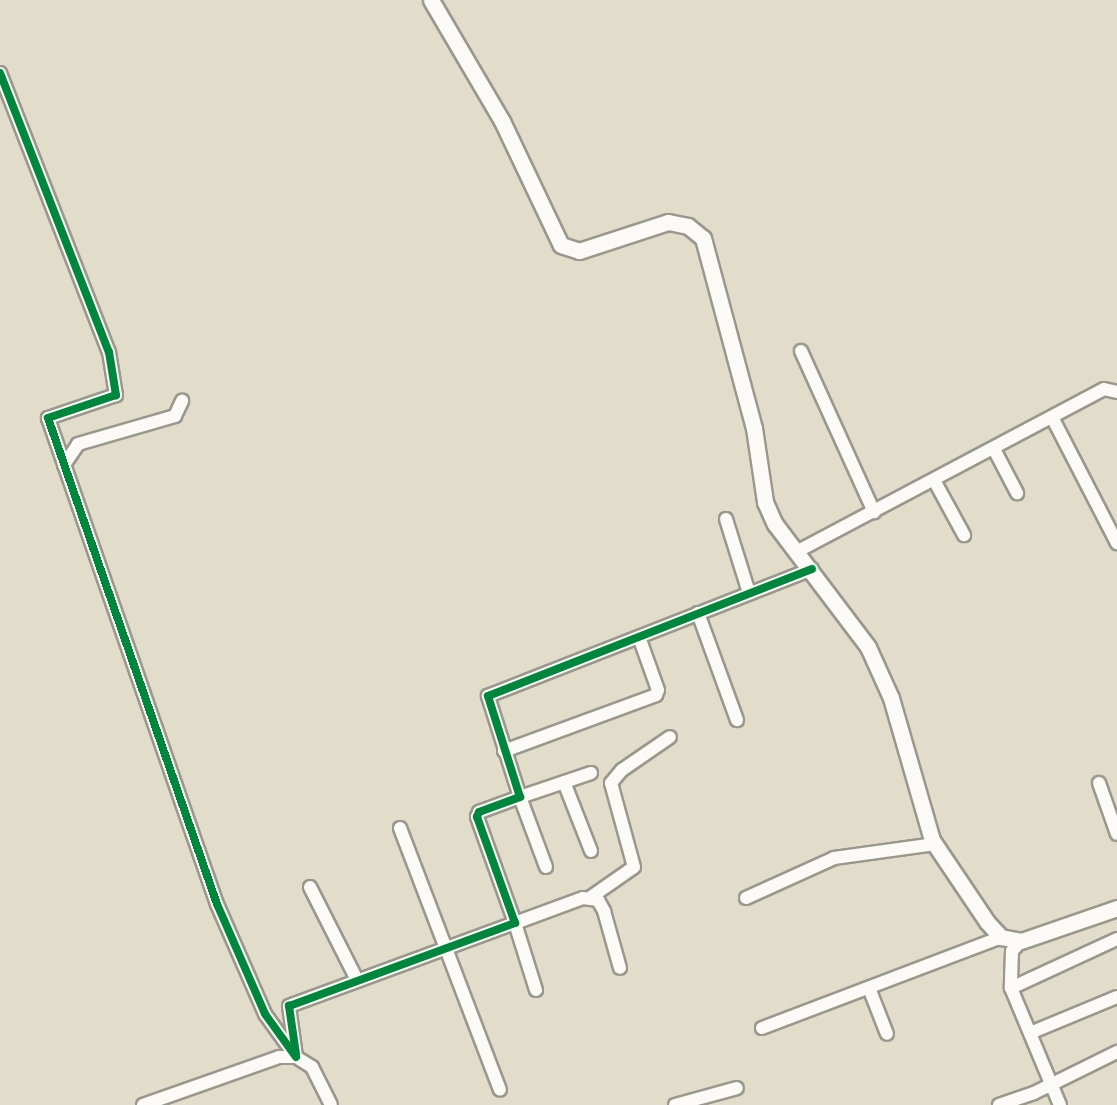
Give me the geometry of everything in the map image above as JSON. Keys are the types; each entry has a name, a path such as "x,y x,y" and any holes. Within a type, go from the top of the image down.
{"main road":[{"path":"431,0 502,121 561,245 579,251 668,222 688,226 703,238 754,428 765,502 775,524 812,568 868,647 891,698 935,844 987,922 1001,937 1021,940 1117,908"}],"street":[{"path":"0,73 110,352 116,395 48,418 217,904 265,1014 296,1057 312,1067 331,1105"},
{"path":"801,351 873,512"},
{"path":"798,551 1053,419 1104,389 1117,392"},
{"path":"64,465 78,444 175,416 182,401"},
{"path":"1053,419 1117,543"},
{"path":"994,449 1017,493"},
{"path":"934,480 964,535"},
{"path":"726,519 749,593"},
{"path":"546,867 504,751 488,696 812,568"},
{"path":"698,613 737,720"},
{"path":"504,751 656,695 658,690 639,637"},
{"path":"296,1057 289,1006 447,947 591,897 634,867 611,783 622,770 670,737"},
{"path":"536,990 477,817 479,812 591,773"},
{"path":"564,782 591,851"},
{"path":"1099,783 1117,834"},
{"path":"400,828 500,1090"},
{"path":"747,898 834,858 935,844"},
{"path":"310,887 357,980"},
{"path":"591,897 604,911 620,968"},
{"path":"762,1028 1001,937"},
{"path":"1011,988 1117,939"},
{"path":"1021,940 1012,951 1011,988 1060,1105"},
{"path":"869,988 887,1034"},
{"path":"1030,1033 1117,997"},
{"path":"999,1105 1051,1085 1117,1052"},
{"path":"143,1105 279,1057 296,1057"},
{"path":"675,1105 737,1088"}],"cycle path":[{"path":"0,73 109,352 116,395 48,418 217,904 265,1014 296,1057"},
{"path":"296,1054 289,1006 515,923 477,817 479,812 520,797 488,696 812,569"}]}
